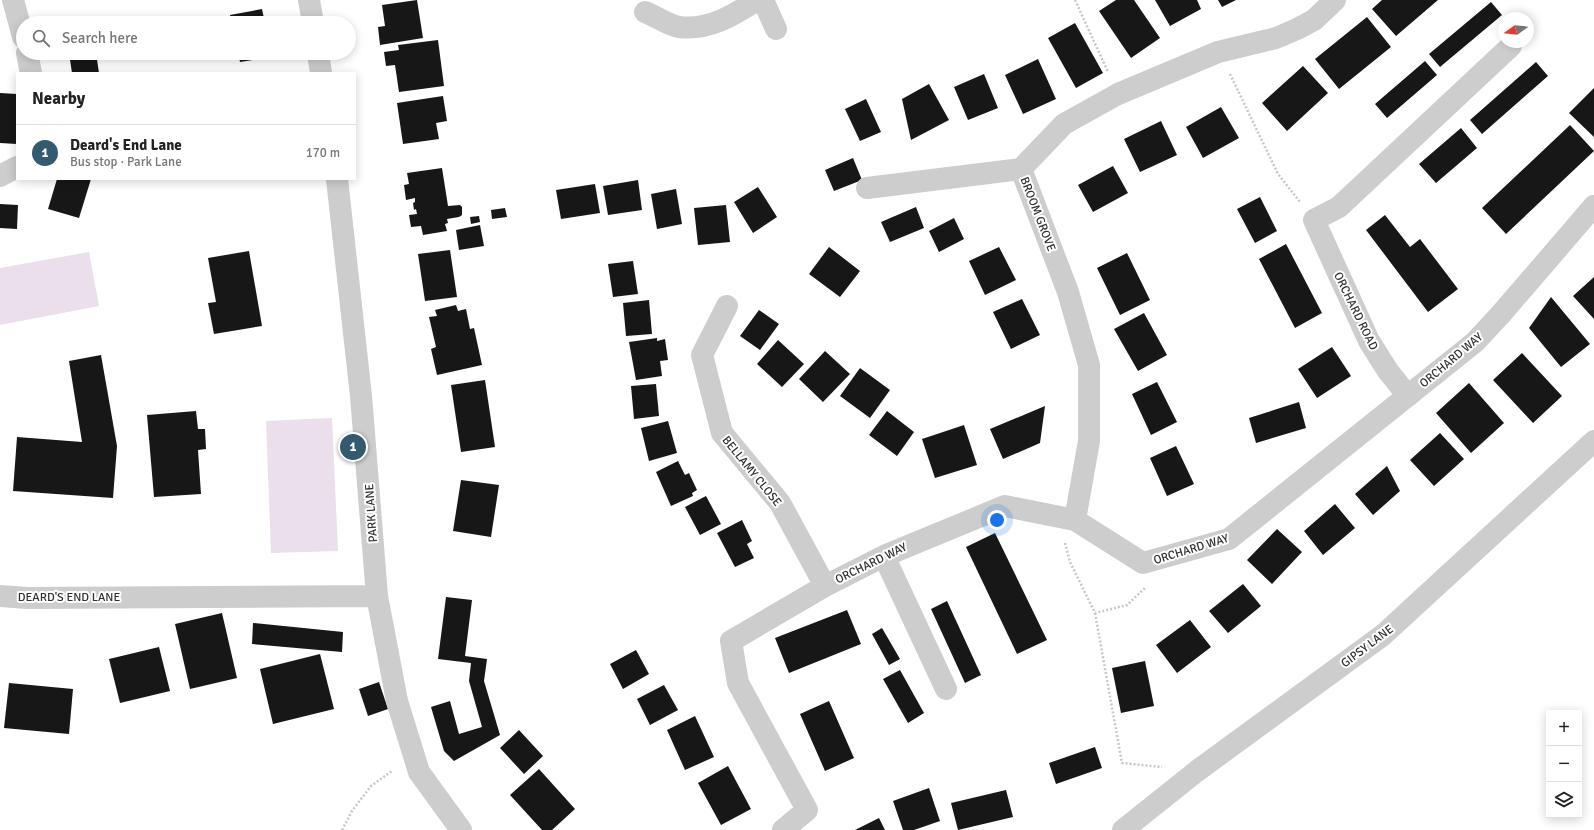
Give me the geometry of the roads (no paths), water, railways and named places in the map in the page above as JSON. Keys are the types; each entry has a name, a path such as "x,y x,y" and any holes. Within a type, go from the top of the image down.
{"street":[{"path":"13,0 17,16"},
{"path":"309,0 312,16"},
{"path":"645,12 679,27 704,26 734,15 757,0"},
{"path":"763,0 776,30"},
{"name":"BROOM GROVE","path":"1066,518 1089,441 1089,365 1068,292 1021,169 1064,124 1118,94 1218,52 1276,38 1297,29 1314,20 1335,0"},
{"name":"ORCHARD ROAD","path":"1408,396 1388,371 1368,341 1314,220 1339,207 1509,48"},
{"path":"29,60 32,72"},
{"path":"319,60 321,72"},
{"path":"0,176 16,168"},
{"path":"867,188 1021,169"},
{"name":"PARK LANE","path":"337,180 361,396 377,596 398,701 419,772 462,830"},
{"name":"ORCHARD WAY","path":"783,830 807,810 738,683 731,641 825,586 899,548 1005,506 1066,518 1143,563 1229,539 1475,342 1594,206"},
{"name":"BELLAMY CLOSE","path":"727,306 702,355 722,433 780,503 825,586"},
{"name":"GIPSY LANE","path":"1123,830 1197,770 1383,635 1594,442"},
{"path":"884,556 946,689"},
{"name":"DEARD'S END LANE","path":"0,596 27,598 377,596"}],"place":[{"name":"Deard's End Lane","path":"353,447"}]}
